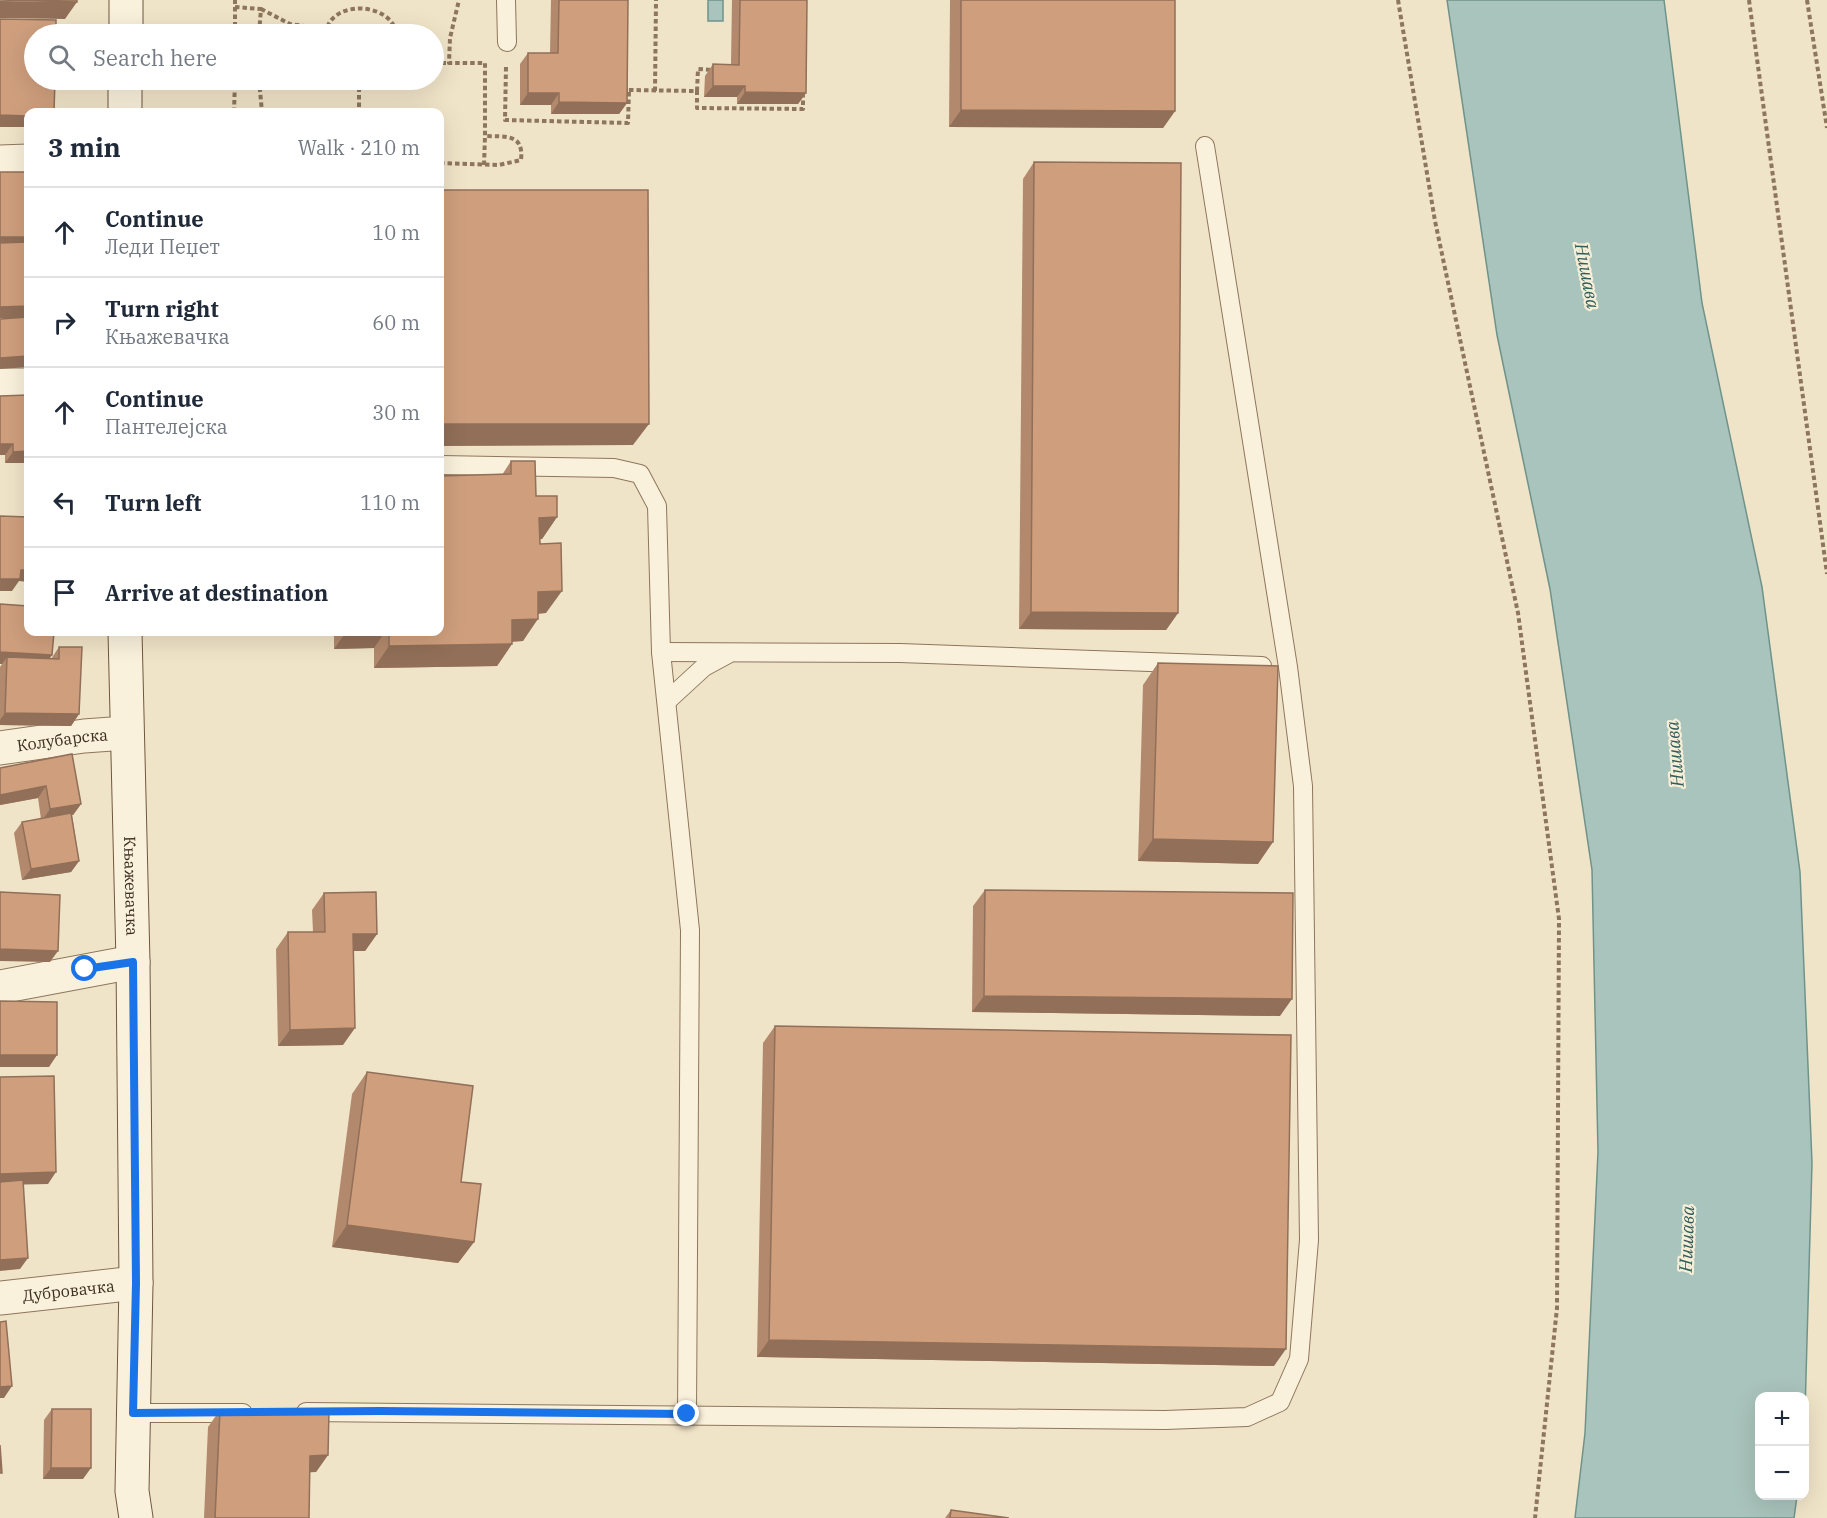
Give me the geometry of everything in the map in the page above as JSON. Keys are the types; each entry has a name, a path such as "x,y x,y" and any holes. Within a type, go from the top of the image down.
{"main road":[{"path":"126,0 126,24"},
{"path":"125,90 125,108"},
{"path":"0,162 24,161"},
{"path":"0,385 24,385"},
{"name":"Књажевачка","path":"125,636 133,962 136,1283 132,1491 136,1518"},
{"name":"Колубарска","path":"0,748 84,736 126,733"},
{"path":"0,987 133,962"},
{"name":"Дубровачка","path":"0,1298 136,1283"}],"lane":[{"path":"506,0 507,42"},
{"path":"288,1412 1166,1420 1246,1417 1280,1402 1299,1359 1309,1240 1303,786 1288,667 1205,146"},
{"path":"444,465 614,468 640,474 657,506 661,652 690,930 687,1414"},
{"path":"661,652 900,653 1288,667"},
{"path":"667,701 704,667 730,653"},
{"path":"133,1413 264,1413"}],"path":[{"path":"235,0 235,24"},
{"path":"449,63 450,38 459,0"},
{"path":"655,91 656,0"},
{"path":"1398,0 1435,220 1518,613 1559,918 1557,1308 1535,1518"},
{"path":"1749,0 1827,574"},
{"path":"1807,0 1827,128"},
{"path":"328,24 330,18 347,3"},
{"path":"380,5 394,24"},
{"path":"235,7 261,9 290,24"},
{"path":"260,24 261,9"},
{"path":"507,42 505,120 628,123 629,90"},
{"path":"444,63 485,63 484,165"},
{"path":"719,70 698,69 697,108 803,109 803,86"},
{"path":"234,108 235,90"},
{"path":"260,90 262,108"},
{"path":"359,90 359,108"},
{"path":"619,90 697,91"},
{"path":"444,163 513,164 521,160 522,150 519,142 512,137 484,136"}],"water":[{"path":"708,0 723,0 723,21 708,21"},
{"name":"Нишава","path":"1447,0 1664,0 1702,303 1762,587 1800,872 1812,1163 1806,1392 1755,1392 1755,1500 1796,1500 1794,1518 1575,1518 1585,1433 1598,1152 1592,870 1550,589 1497,335"}],"building":[{"path":"0,0 77,0 77,2"},
{"path":"559,0 628,0 627,103 559,102 559,93 528,93 528,53 558,53"},
{"path":"740,0 807,0 806,93 745,92 745,86 713,86 713,64 739,65"},
{"path":"961,0 1175,0 1175,111 961,110"},
{"path":"0,19 56,20 56,24 24,24 24,90 55,90 54,108 24,108 24,116 0,115"},
{"path":"1034,162 1181,163 1178,613 1031,612"},
{"path":"0,172 24,172 24,237 0,237"},
{"path":"444,190 648,190 649,424 444,424"},
{"path":"24,242 24,306 0,307 0,243"},
{"path":"24,317 24,356 0,358 0,319"},
{"path":"24,395 24,451 13,452 13,444 0,444 0,396"},
{"path":"511,461 535,461 536,496 557,496 557,517 539,518 540,544 561,543 562,591 538,592 538,619 512,620 512,644 389,646 389,636 444,636 444,476 511,474"},
{"path":"0,516 24,517 24,570 21,570 20,579 0,579"},
{"path":"0,604 24,606 24,636 54,636 52,655 0,652"},
{"path":"59,647 82,647 79,714 5,713 7,657 59,659"},
{"path":"1158,663 1278,666 1273,842 1153,839"},
{"path":"72,754 81,804 50,809 46,786 0,795 0,768"},
{"path":"71,813 79,861 31,869 22,822"},
{"path":"985,890 1293,893 1292,999 984,996"},
{"path":"0,892 60,895 58,951 0,949"},
{"path":"376,892 377,934 353,934 355,1028 290,1030 288,932 325,932 324,893"},
{"path":"0,1001 57,1002 57,1055 0,1055"},
{"path":"775,1026 1291,1035 1286,1349 769,1340"},
{"path":"367,1072 473,1086 461,1182 481,1184 474,1242 347,1225"},
{"path":"54,1076 56,1172 0,1174 0,1077"},
{"path":"23,1180 28,1258 0,1260 0,1182"},
{"path":"6,1321 12,1386 0,1387 0,1322"},
{"path":"52,1409 91,1409 91,1468 51,1468"},
{"path":"220,1410 329,1410 328,1455 310,1456 309,1518 215,1518"},
{"path":"0,1445 2,1473 0,1473"},
{"path":"951,1510 1009,1518 950,1518"}],"route":[{"path":"85,969 133,962 136,1283 133,1413 380,1411 687,1414"}]}
